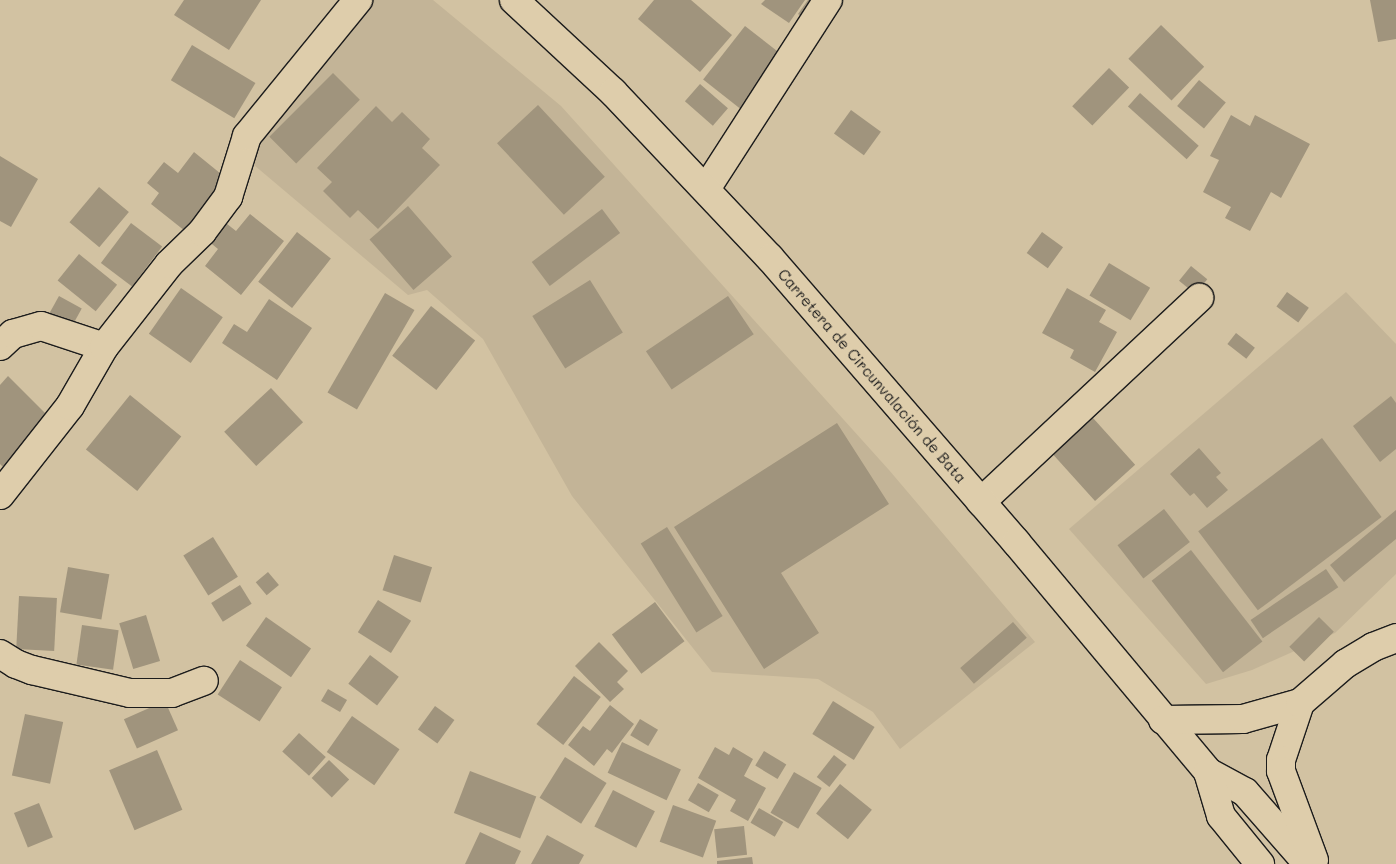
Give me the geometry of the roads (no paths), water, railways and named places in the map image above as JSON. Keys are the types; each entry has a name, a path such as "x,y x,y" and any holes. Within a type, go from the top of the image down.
{"main road":[{"path":"0,495 70,406 104,348 169,264 202,232 228,197 247,136 358,0"},
{"name":"Carretera de Circunvalación de Bata","path":"514,0 613,92 770,258 982,502 1208,772 1245,792 1308,864"},
{"path":"706,189 828,0"},
{"path":"982,502 1199,298"},
{"path":"0,346 13,334 41,326 104,348"},
{"path":"1163,720 1243,719 1300,703 1345,664 1373,647 1396,638"},
{"path":"0,654 16,664 32,670 130,693 172,693 204,681"},
{"path":"1300,703 1281,760 1282,771 1316,864"},
{"name":"Carretera de Circunvalación de Bata","path":"1208,772 1221,816 1260,864"}]}
